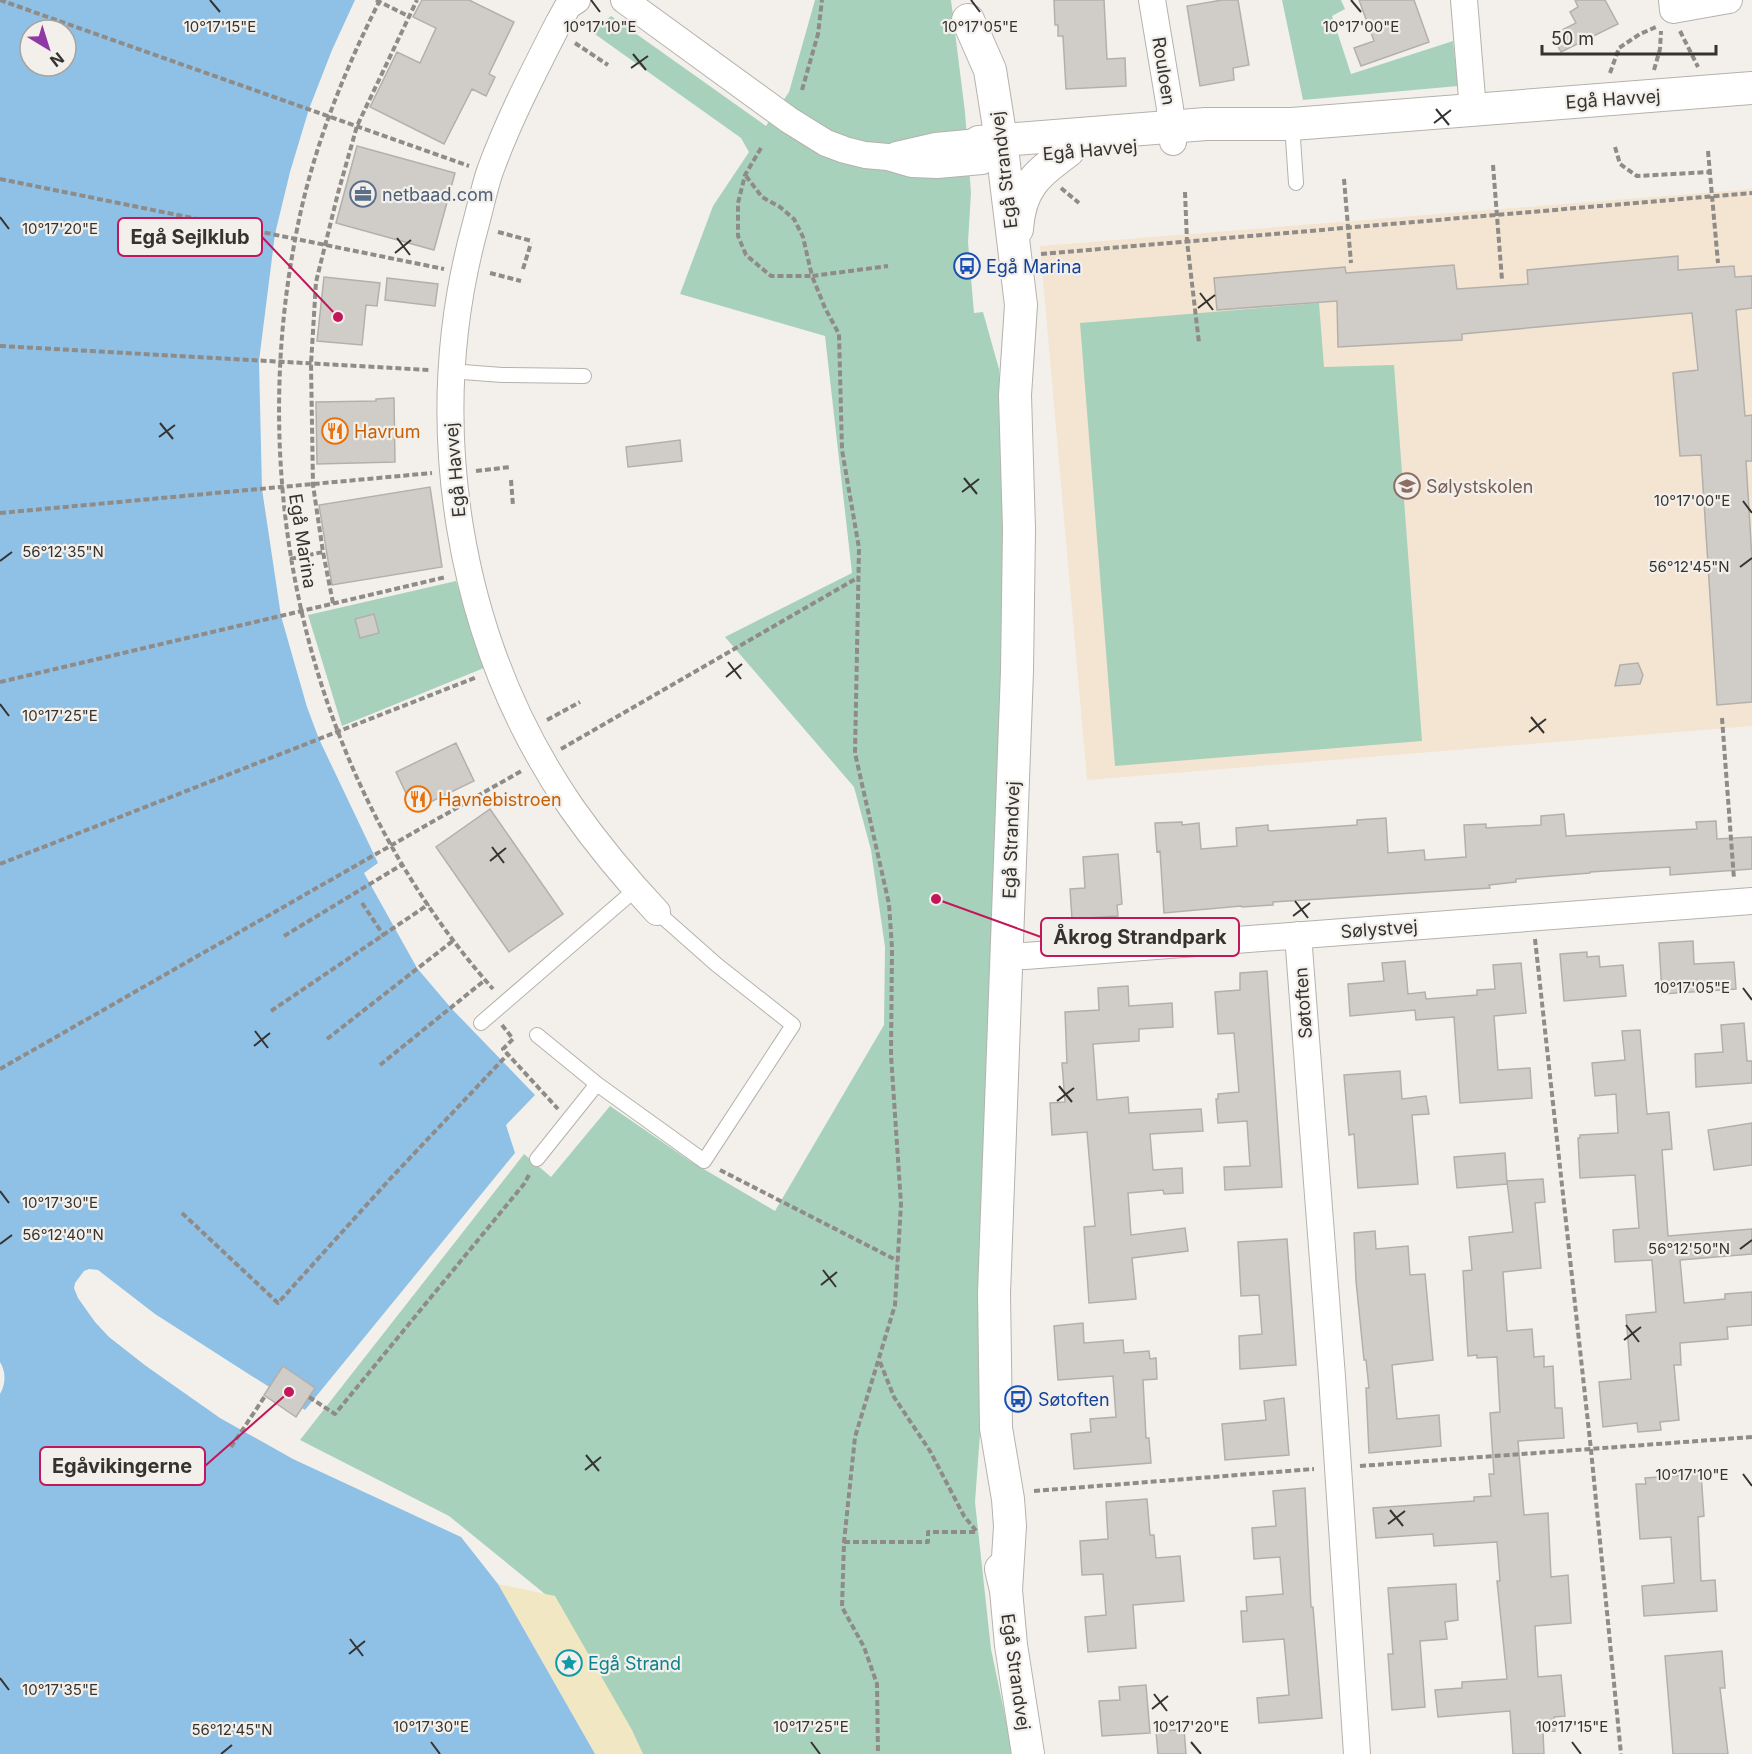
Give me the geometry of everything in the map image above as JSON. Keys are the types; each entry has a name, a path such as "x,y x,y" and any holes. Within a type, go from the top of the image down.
{"street":[{"name":"Egå Havvej","path":"576,0 568,6 510,121 489,173 463,270 450,371 453,472 459,522 483,626 499,669 527,731 542,760 576,814 601,848 657,912"},
{"name":"Egå Havvej","path":"624,0 810,134 845,150 888,157 936,146 991,150 1068,151 1172,134"},
{"name":"Rouloen","path":"1152,0 1172,134"},
{"path":"1464,0 1473,110"},
{"path":"1672,5 1729,0"},
{"name":"Egå Strandvej","path":"967,10 990,70 991,150 1015,395 1019,602 994,1293 996,1428 989,1500 991,1527 1006,1590 1011,1645 1028,1754"},
{"name":"Egå Havvej","path":"991,150 1172,134 1208,139 1292,124 1752,88"},
{"name":"Egå Strandvej","path":"991,150 1024,260 1015,395"},
{"path":"1024,260 1018,215 1023,197 1036,176 1068,151"},
{"name":"Sølystvej","path":"1007,956 1744,902"},
{"name":"Søtoften","path":"1298,935 1357,1754"},
{"name":"Egå Strandvej","path":"996,1428 1010,1526 1006,1590"}],"lane":[{"path":"1292,124 1296,183"},
{"path":"450,371 502,375 584,376"},
{"path":"481,1023 636,889"},
{"path":"537,1035 597,1084 704,1161 793,1025 717,965 657,912"},
{"path":"537,1159 597,1084"}],"path":[{"path":"0,0 489,173"},
{"path":"378,0 408,16"},
{"name":"Egå Marina","path":"378,0 329,116 310,176 295,237 285,300 279,363 278,425 281,488 290,559 300,611 317,672 338,731 363,789 392,845 429,904 485,980 505,1002"},
{"path":"333,603 313,484 311,364 316,282 357,126 417,0"},
{"path":"802,90 818,34 822,0"},
{"path":"1672,5 1673,18 1698,67 1703,92"},
{"path":"1610,73 1619,48 1661,24 1660,49 1653,74 1654,95"},
{"path":"555,30 608,65"},
{"path":"1615,147 1620,164 1637,176 1710,172"},
{"path":"761,148 745,175 738,203 738,236 746,255 771,276 812,276 888,266"},
{"path":"1708,151 1718,263"},
{"path":"1493,165 1502,280"},
{"path":"745,175 762,196 794,219 803,237 812,276 839,334 842,450 859,548 855,753 889,904 892,948 891,1055 901,1204 898,1261 895,1305 855,1437 844,1542 842,1607 864,1647 877,1684 878,1754"},
{"path":"0,179 450,270 478,270 521,281"},
{"path":"1344,179 1351,263"},
{"path":"1056,183 1079,203"},
{"path":"1185,192 1187,242 1199,343"},
{"path":"1024,260 1187,242 1752,193"},
{"path":"475,226 532,242 524,269"},
{"path":"0,346 450,371"},
{"path":"0,513 510,467"},
{"path":"511,480 513,506"},
{"path":"290,559 323,552"},
{"path":"0,682 469,572"},
{"path":"0,1069 859,577"},
{"path":"0,864 499,669"},
{"path":"527,731 580,702"},
{"path":"1722,718 1744,902"},
{"path":"284,936 403,864"},
{"path":"362,903 384,936"},
{"path":"271,1011 429,904"},
{"path":"1533,918 1591,1450 1621,1754"},
{"path":"327,1039 454,940"},
{"path":"380,1065 485,980"},
{"path":"492,1013 513,1039 503,1048 568,1120"},
{"path":"182,1213 278,1303 390,1179 508,1054"},
{"path":"309,1397 335,1414 524,1184 537,1159"},
{"path":"704,1161 898,1261"},
{"path":"844,1542 928,1542 928,1532 977,1533 964,1516 930,1451 894,1397 879,1361"},
{"path":"231,1447 265,1396"},
{"path":"1007,1493 1752,1437"}],"shaded area":[{"name":"Sølystskolen","path":"1752,189 1752,726 1087,780 1040,246"}],"green space":[{"path":"815,0 951,0 965,112 971,193 968,242 974,313 983,312 999,369 1003,455 1004,601 979,1326 981,1420 975,1502 991,1649 1013,1754 633,1754 561,1607 449,1516 300,1440 524,1154 551,1177 610,1106 690,1161 775,1211 884,1025 885,947 871,850 854,787 725,637 852,573 825,336 680,294 713,206 749,152 741,138 592,32 611,16 766,126 789,92"},
{"path":"1282,0 1341,0 1345,9 1332,16 1351,74 1453,41 1458,86 1303,100"},
{"path":"1319,303 1324,367 1394,365 1422,741 1115,766 1080,323"},
{"path":"456,581 484,668 342,726 308,615"}],"sand":[{"name":"Egå Strand","path":"498,1584 555,1596 632,1730 643,1754 595,1754"}],"water":[{"path":"0,0 355,0 309,109 290,172 275,234 259,361 262,489 281,616 307,707 319,739 378,863 364,873 417,968 451,1008 535,1095 506,1125 515,1153 305,1410 155,1314 98,1270 84,1271 74,1288 78,1298 95,1322 109,1337 220,1418 293,1459 461,1537 498,1584 595,1754 0,1754 0,1394 4,1378 0,1362"}],"building":[{"path":"422,0 469,0 514,22 489,74 495,77 486,96 472,89 444,144 370,107 397,52 420,63 436,28 413,17"},
{"path":"1054,0 1104,0 1107,59 1125,58 1126,86 1066,89 1063,36 1058,36 1058,25 1055,25"},
{"path":"1222,0 1238,0 1249,65 1233,68 1234,80 1200,86 1187,6"},
{"path":"1359,0 1414,0 1429,42 1361,66 1354,48 1374,41"},
{"path":"1575,0 1605,0 1618,24 1561,52 1552,35 1576,23 1570,12 1578,7"},
{"path":"357,146 455,173 434,250 336,223"},
{"path":"1678,256 1678,270 1734,266 1735,277 1752,276 1752,308 1736,310 1745,416 1752,415 1752,461 1746,461 1752,559 1752,702 1717,705 1701,455 1680,456 1673,373 1698,370 1692,313 1462,334 1462,340 1338,347 1337,301 1217,310 1214,278 1345,267 1346,273 1454,265 1457,289 1528,284 1527,270"},
{"path":"324,277 380,283 377,306 366,305 362,345 317,341"},
{"path":"387,278 438,284 435,306 385,300"},
{"path":"394,398 395,462 317,464 316,402 376,401 376,399"},
{"path":"680,440 682,461 628,467 626,447"},
{"path":"430,487 442,567 332,585 319,505"},
{"path":"374,614 379,633 360,638 355,619"},
{"path":"1638,663 1643,675 1640,684 1615,686 1620,665"},
{"path":"456,743 474,781 414,810 396,772"},
{"path":"490,809 563,914 509,952 436,847"},
{"path":"1564,814 1566,836 1697,829 1696,822 1716,821 1717,839 1752,837 1752,869 1670,875 1670,867 1590,872 1516,879 1516,882 1489,885 1490,888 1273,902 1273,905 1164,913 1160,851 1157,852 1155,823 1182,822 1182,825 1199,823 1201,849 1237,846 1236,828 1268,825 1270,831 1357,825 1357,820 1386,818 1388,853 1424,850 1425,860 1466,857 1464,825 1486,824 1486,828 1541,825 1541,816"},
{"path":"1118,854 1122,904 1117,905 1118,916 1072,919 1070,889 1085,888 1083,857"},
{"path":"1693,941 1694,964 1734,962 1736,989 1662,994 1659,943"},
{"path":"1587,952 1587,957 1599,956 1600,967 1623,965 1626,996 1564,1001 1560,954"},
{"path":"1405,961 1408,994 1425,992 1426,999 1477,995 1477,990 1495,989 1493,965 1521,963 1526,1013 1494,1016 1498,1070 1530,1068 1532,1098 1460,1103 1454,1017 1416,1020 1415,1010 1350,1016 1348,984 1384,981 1382,963"},
{"path":"1267,971 1282,1187 1225,1190 1224,1167 1250,1166 1247,1121 1218,1123 1216,1099 1218,1099 1218,1094 1239,1092 1234,1033 1218,1034 1215,992 1240,990 1240,973"},
{"path":"1128,986 1129,1006 1172,1003 1173,1027 1139,1029 1139,1041 1093,1044 1097,1100 1128,1097 1129,1113 1201,1109 1203,1131 1150,1134 1153,1170 1182,1168 1183,1193 1164,1194 1163,1190 1128,1193 1131,1235 1185,1228 1188,1251 1132,1258 1136,1299 1089,1303 1084,1227 1095,1226 1087,1132 1052,1135 1050,1103 1065,1102 1062,1063 1067,1063 1065,1012 1099,1010 1098,988"},
{"path":"1744,1023 1747,1061 1752,1061 1752,1083 1696,1087 1695,1054 1723,1052 1721,1025"},
{"path":"1640,1030 1647,1114 1669,1112 1672,1149 1662,1150 1668,1236 1752,1229 1752,1254 1680,1260 1684,1303 1725,1299 1725,1294 1752,1292 1752,1325 1727,1327 1728,1339 1680,1343 1681,1365 1674,1365 1679,1420 1660,1422 1661,1430 1638,1432 1637,1423 1603,1427 1599,1382 1631,1379 1626,1315 1656,1312 1652,1260 1615,1262 1613,1230 1639,1228 1635,1175 1580,1178 1578,1138 1580,1135 1618,1133 1616,1094 1595,1096 1592,1063 1625,1060 1622,1031"},
{"path":"1400,1071 1402,1099 1426,1096 1429,1114 1412,1115 1418,1184 1358,1188 1354,1134 1349,1135 1344,1075"},
{"path":"1752,1123 1752,1165 1714,1170 1708,1130"},
{"path":"1505,1153 1507,1184 1457,1188 1454,1157"},
{"path":"1543,1179 1545,1202 1535,1203 1541,1268 1503,1272 1507,1331 1532,1329 1534,1357 1544,1356 1544,1367 1553,1366 1555,1408 1562,1408 1564,1438 1518,1441 1524,1515 1548,1513 1551,1577 1568,1575 1571,1623 1535,1626 1538,1677 1561,1675 1565,1716 1554,1717 1555,1731 1543,1732 1544,1754 1513,1754 1510,1711 1438,1717 1435,1690 1462,1688 1462,1682 1507,1679 1497,1581 1500,1581 1497,1542 1434,1546 1433,1534 1376,1538 1373,1508 1474,1501 1474,1497 1491,1496 1489,1474 1494,1474 1490,1413 1500,1412 1497,1357 1468,1356 1463,1271 1472,1270 1469,1237 1513,1232 1507,1181"},
{"path":"1375,1231 1376,1249 1408,1246 1410,1275 1425,1274 1433,1360 1392,1365 1397,1419 1439,1415 1441,1446 1369,1453 1366,1388 1369,1388 1356,1281 1354,1233"},
{"path":"1287,1239 1296,1365 1240,1369 1239,1336 1262,1334 1259,1295 1241,1296 1238,1242"},
{"path":"1083,1323 1084,1343 1123,1340 1124,1353 1149,1351 1150,1359 1156,1358 1157,1379 1143,1380 1146,1438 1149,1438 1151,1463 1074,1469 1071,1434 1091,1432 1090,1419 1116,1417 1113,1376 1058,1380 1054,1326"},
{"path":"283,1366 315,1388 296,1417 264,1395"},
{"path":"1284,1398 1289,1455 1225,1460 1222,1424 1266,1420 1264,1401"},
{"path":"1701,1474 1704,1516 1698,1517 1701,1581 1715,1580 1717,1611 1644,1616 1642,1586 1674,1583 1671,1537 1640,1539 1636,1484 1646,1484 1645,1478"},
{"path":"1305,1488 1311,1607 1313,1607 1322,1718 1259,1723 1257,1698 1289,1695 1284,1639 1243,1642 1241,1611 1247,1611 1246,1597 1283,1594 1280,1557 1254,1559 1252,1528 1276,1526 1273,1491"},
{"path":"1147,1499 1150,1535 1154,1535 1156,1558 1180,1556 1184,1601 1133,1605 1136,1648 1088,1652 1085,1617 1106,1615 1103,1574 1082,1575 1080,1541 1108,1539 1106,1502"},
{"path":"1456,1584 1458,1620 1445,1622 1447,1639 1420,1641 1425,1707 1392,1710 1388,1654 1393,1654 1388,1588"},
{"path":"1722,1651 1725,1688 1720,1688 1728,1754 1673,1754 1665,1656"},
{"path":"1146,1685 1150,1733 1102,1736 1099,1701 1120,1700 1119,1687"},
{"path":"1184,1729 1186,1754 1158,1754 1156,1732"}],"place":[{"name":"netbaad.com","path":"363,194"},
{"name":"Egå Marina","path":"967,266"},
{"name":"Egå Sejlklub","path":"338,317"},
{"name":"Havrum","path":"335,431"},
{"name":"Sølystskolen","path":"1407,486"},
{"name":"Havnebistroen","path":"418,799"},
{"name":"Åkrog Strandpark","path":"936,899"},
{"name":"Egåvikingerne","path":"289,1392"},
{"name":"Søtoften","path":"1018,1399"},
{"name":"Egå Strand","path":"569,1663"}]}
